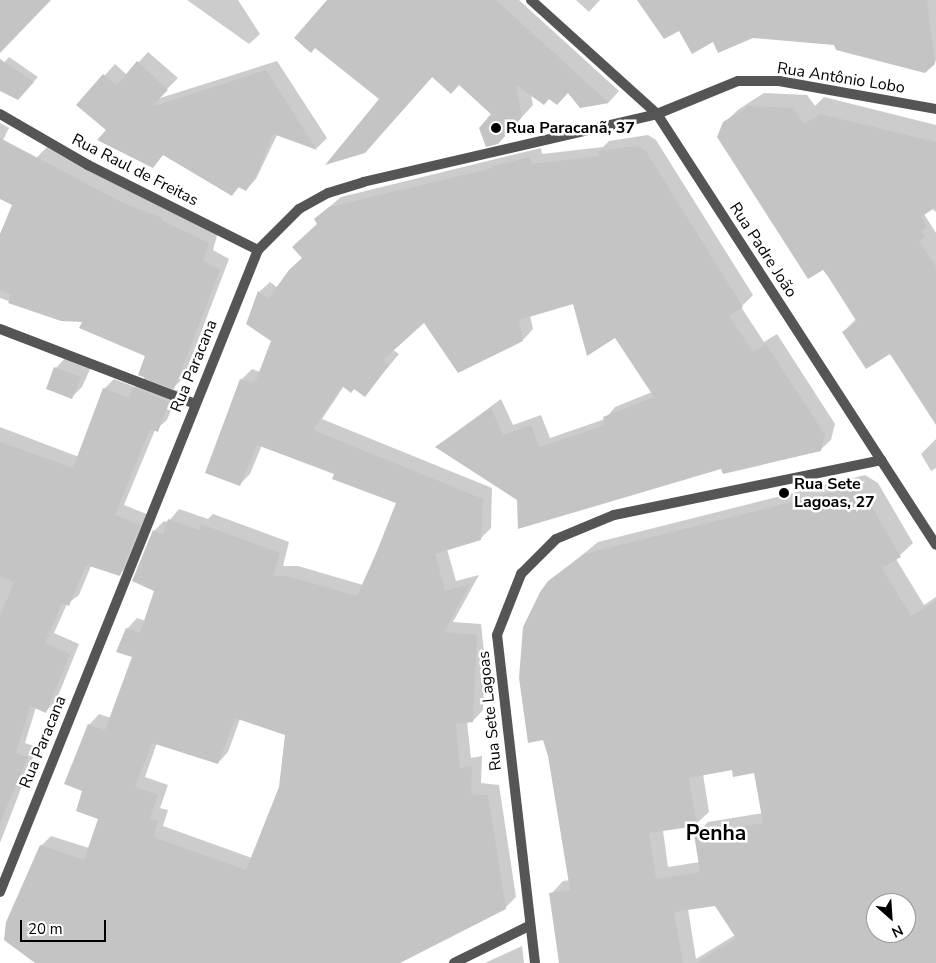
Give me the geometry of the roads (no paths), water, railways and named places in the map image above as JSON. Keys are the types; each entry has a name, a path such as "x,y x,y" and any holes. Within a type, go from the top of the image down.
{"street":[{"name":"Rua Padre João","path":"531,0 657,114 936,545"},
{"name":"Rua Antônio Lobo","path":"657,114 738,81 779,81 936,109"},
{"name":"Rua Raul de Freitas","path":"0,114 88,165 258,250"},
{"name":"Rua Paracana","path":"0,892 194,404 258,250 298,209 328,193 363,182 657,114"},
{"path":"0,329 194,404"},
{"name":"Rua Sete Lagoas","path":"535,963 529,926 496,635 522,574 556,539 614,515 881,460"},
{"path":"454,963 529,926"}],"place":[{"name":"Rua Paracanã, 37","path":"496,128"},
{"name":"Rua Sete Lagoas, 27","path":"784,493"}],"district":[{"name":"Penha","path":"716,833"}]}
